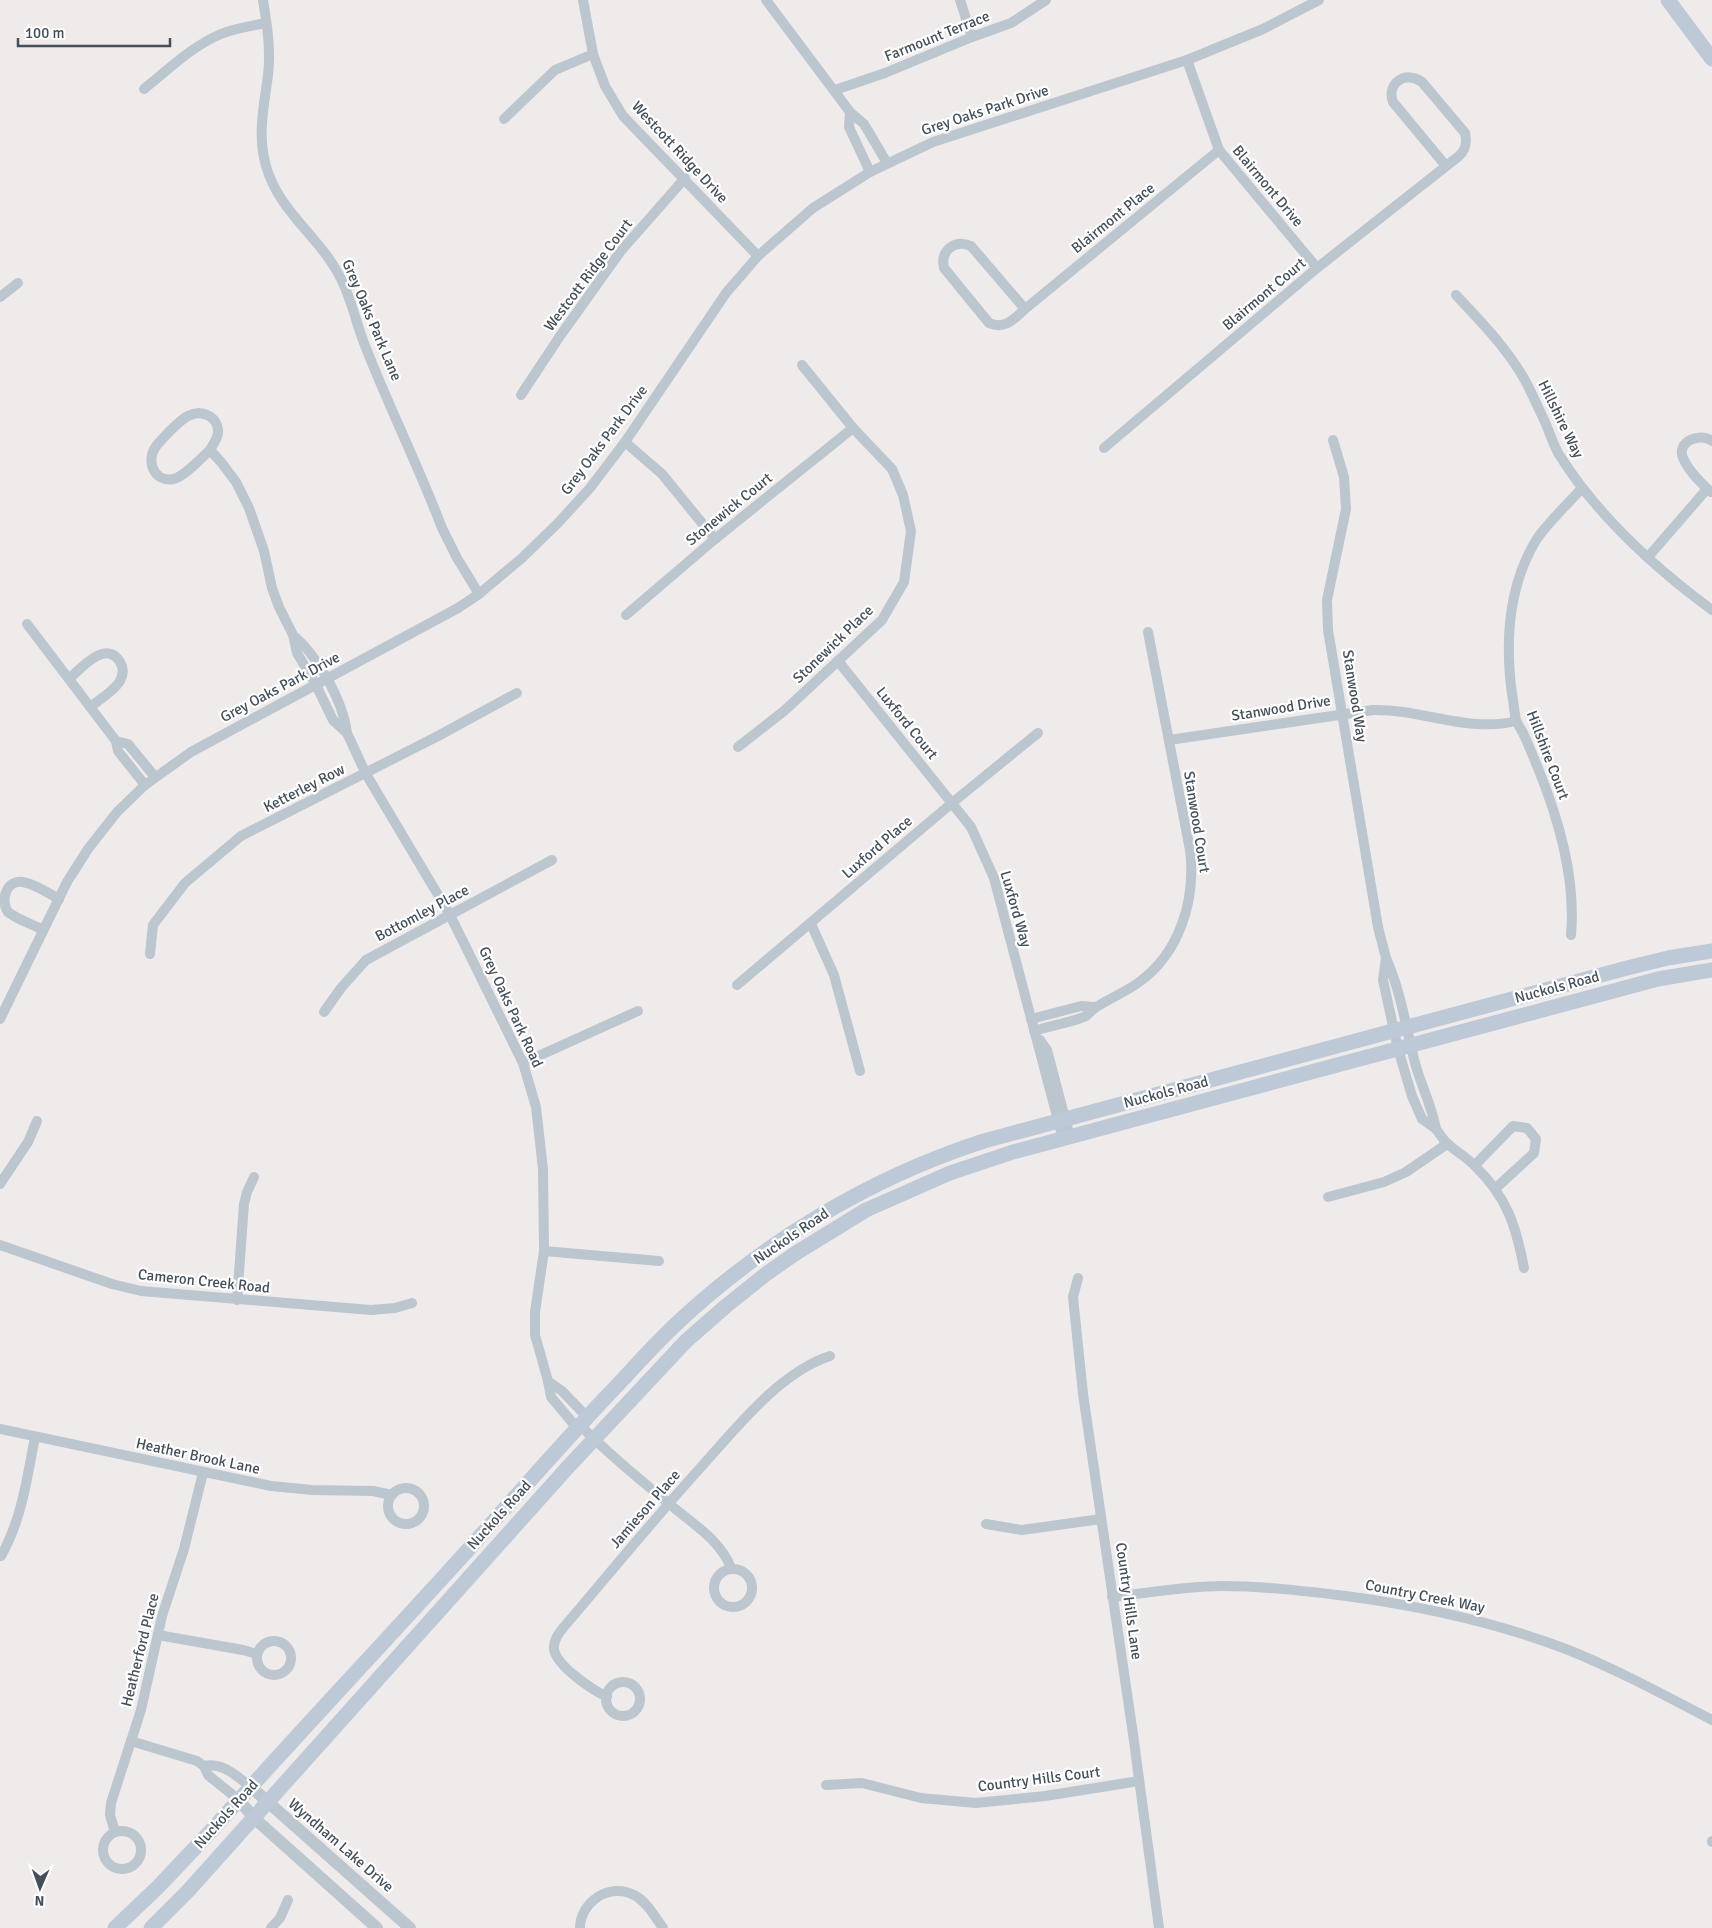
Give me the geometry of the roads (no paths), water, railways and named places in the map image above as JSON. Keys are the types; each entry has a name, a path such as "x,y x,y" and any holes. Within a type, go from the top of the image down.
{"main road":[{"path":"1668,0 1712,59"},
{"name":"Nuckols Road","path":"115,1928 158,1887 239,1800 582,1423 673,1327 700,1303 754,1261 808,1223 887,1179 936,1158 991,1139 1660,960 1712,951"},
{"name":"Nuckols Road","path":"151,1928 188,1892 593,1439 686,1341 766,1274 866,1210 932,1180 985,1161 1658,979 1712,970"}],"street":[{"name":"Grey Oaks Park Lane","path":"263,0 269,57 261,121 261,142 266,166 275,189 290,213 328,256 340,276 364,342 442,528 456,558 478,594"},
{"name":"Westcott Ridge Drive","path":"583,0 593,54 605,86 623,116 685,178 758,256"},
{"path":"766,0 850,112 864,124 887,164"},
{"path":"960,0 972,37"},
{"name":"Farmount Terrace","path":"835,90 885,73 1011,23 1046,0"},
{"name":"Grey Oaks Park Drive","path":"0,1019 59,899 88,849 117,812 145,785 191,752 458,608 522,558 590,488 624,442 726,293 758,256 813,208 870,172 933,142 1187,60 1263,29 1314,1"},
{"path":"144,89 186,56 220,34 241,27 266,23"},
{"path":"504,119 555,70 593,54"},
{"name":"Blairmont Drive","path":"1187,60 1219,150 1317,268"},
{"name":"Blairmont Court","path":"1104,448 1317,268 1446,166 1465,149 1465,133 1422,82 1413,77 1403,78 1395,83 1392,88 1391,98 1446,166"},
{"path":"850,112 849,127 870,172"},
{"name":"Blairmont Place","path":"1026,309 972,246 962,243 948,249 943,258 944,268 990,323 1004,325 1009,323 1026,309 1219,150"},
{"name":"Westcott Ridge Court","path":"521,395 560,336 620,252 685,178"},
{"path":"0,298 18,282"},
{"name":"Hillshire Way","path":"1456,295 1503,346 1516,365 1545,422 1554,446 1582,488 1648,557 1677,584 1712,610"},
{"name":"Stonewick Place","path":"738,747 784,711 882,620 904,582 912,532 903,495 892,469 853,428 802,365"},
{"path":"201,413 210,416 216,423 217,436 210,450 176,478 168,479 160,476 154,471 151,464 155,447 186,417 193,414 201,413"},
{"name":"Stonewick Court","path":"626,615 715,539 853,428"},
{"path":"1648,557 1710,491 1683,457 1682,449 1693,438 1709,439 1712,441"},
{"name":"Stanwood Way","path":"1333,440 1344,477 1346,509 1330,584 1327,615 1378,927 1386,958 1394,977 1412,1096 1422,1119 1436,1129 1447,1144 1475,1165 1496,1188 1508,1207 1524,1268"},
{"path":"624,442 662,474 715,539"},
{"name":"Grey Oaks Park Road","path":"210,450 222,462 236,482 249,508 262,544 272,588 293,635 297,653 316,685 333,720 347,733"},
{"name":"Hillshire Court","path":"1572,934 1573,914 1570,884 1557,821 1535,760 1516,721 1509,674 1508,647 1516,587 1524,565 1536,541 1582,488"},
{"path":"27,624 116,741 118,751 145,785"},
{"name":"Stanwood Court","path":"1034,1030 1086,1016 1096,1007 1123,993 1152,970 1165,956 1184,919 1192,881 1191,862 1148,632"},
{"name":"Grey Oaks Park Road","path":"293,635 306,646 327,679 346,719 347,733 366,774 450,915 524,1064 536,1107 543,1169 544,1251 535,1312 535,1335 551,1397 582,1423"},
{"path":"69,679 100,654 107,654 116,658 121,664 123,673 120,682 90,707"},
{"name":"Luxford Court","path":"838,661 952,803"},
{"name":"Ketterley Row","path":"150,954 153,925 185,883 241,836 366,774 517,693"},
{"name":"Stanwood Drive","path":"1169,740 1342,714 1390,710 1482,726 1516,721"},
{"name":"Luxford Place","path":"737,985 952,803 1038,733"},
{"path":"116,741 128,744 155,777"},
{"name":"Luxford Way","path":"952,803 971,827 994,878 1034,1030 1046,1050 1058,1121 1063,1139"},
{"name":"Bottomley Place","path":"324,1012 341,988 366,960 552,860"},
{"path":"43,930 8,912 3,907 3,892 7,886 22,882 59,899"},
{"path":"811,924 834,976 860,1071"},
{"name":"Stanwood Court","path":"1031,1019 1081,1006 1096,1007"},
{"path":"524,1064 638,1011"},
{"path":"0,1184 28,1142 37,1121"},
{"path":"1475,1165 1513,1126 1527,1128 1536,1139 1534,1153 1496,1188"},
{"path":"1328,1198 1384,1182 1399,1175 1447,1144"},
{"path":"237,1300 244,1204 254,1176"},
{"name":"Cameron Creek Road","path":"0,1245 112,1284 141,1291 371,1310 395,1308 412,1303"},
{"path":"544,1251 659,1261"},
{"name":"Country Hills Lane","path":"1078,1278 1073,1295 1074,1316 1159,1928"},
{"name":"Jamieson Place","path":"606,1698 590,1688 560,1661 554,1649 555,1640 569,1620 668,1504 758,1405 789,1378 808,1365 830,1356"},
{"path":"548,1381 562,1391 593,1439 706,1534 721,1549 731,1568"},
{"name":"Heather Brook Lane","path":"0,1429 271,1486 312,1490 373,1491 392,1495"},
{"path":"1,1556 16,1527 35,1437"},
{"name":"Heatherford Place","path":"115,1832 110,1815 111,1803 141,1710 162,1616 184,1548 203,1473"},
{"path":"986,1524 1022,1530 1101,1519"},
{"name":"Country Creek Way","path":"1112,1597 1201,1587 1258,1587 1314,1592 1423,1608 1482,1622 1568,1650 1605,1666 1712,1720"},
{"path":"158,1635 257,1654"},
{"path":"131,1742 197,1761 204,1766 208,1775 239,1800 254,1818 377,1928"},
{"path":"204,1766 214,1764 222,1766 250,1787"},
{"name":"Country Hills Court","path":"826,1785 862,1783 921,1798 976,1803 1044,1796 1139,1781"},
{"name":"Wyndham Lake Drive","path":"250,1787 410,1928"},
{"path":"580,1928 581,1917 588,1905 601,1895 614,1891 630,1893 639,1899 663,1928"},
{"path":"271,1928 280,1918 288,1900"}]}
